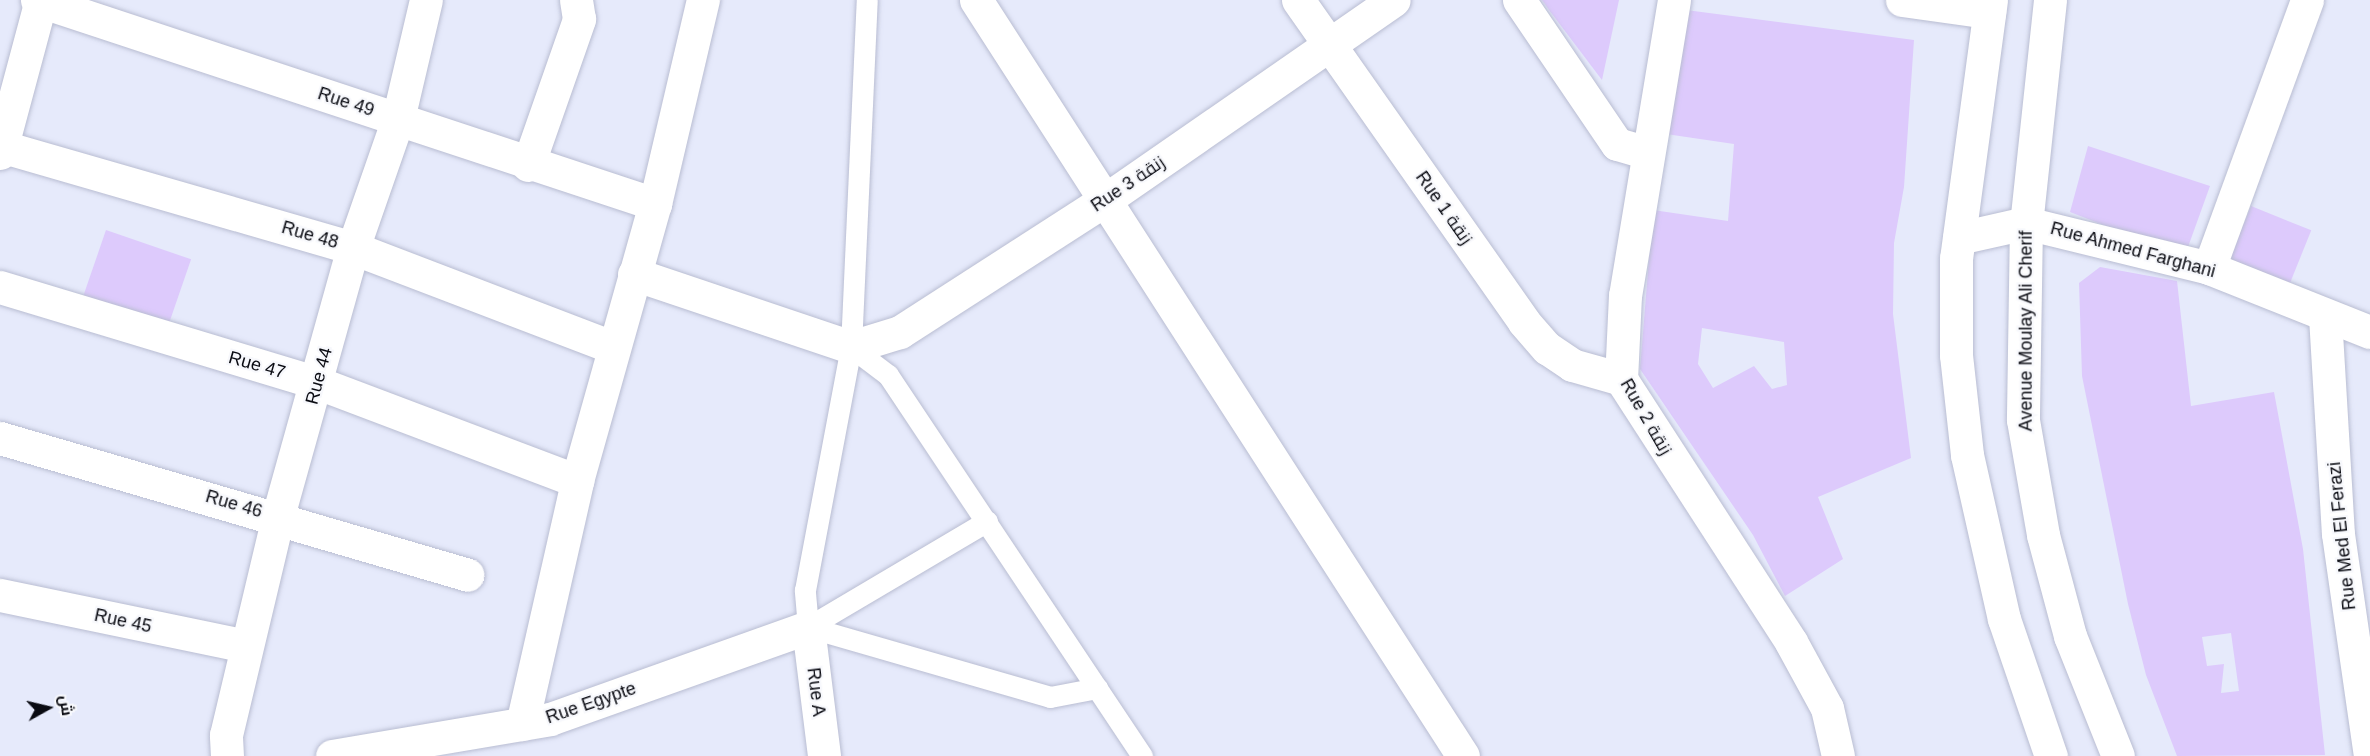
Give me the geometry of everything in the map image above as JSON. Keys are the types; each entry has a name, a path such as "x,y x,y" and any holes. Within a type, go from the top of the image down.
{"street":[{"name":"Rue 49","path":"39,0 398,119 528,165 655,204"},
{"path":"1,149 39,0"},
{"name":"Rue 44","path":"227,756 226,735 279,516 318,383 353,248 398,119 426,0"},
{"path":"528,165 579,19 576,0"},
{"path":"522,724 577,481 612,347 655,204 704,0"},
{"path":"976,0 1463,756"},
{"name":"Rue 1 زنقة","path":"1298,0 1546,348 1572,365 1621,379"},
{"name":"Rue 3 زنقة","path":"851,347 900,332 1105,200 1394,0"},
{"path":"1519,0 1617,144 1648,153"},
{"name":"Rue 2 زنقة","path":"1674,0 1620,340 1621,379 1791,642 1827,708 1839,756"},
{"path":"1902,0 1990,6 1959,238 1956,355 1967,455 2004,619 2051,756"},
{"name":"Avenue Moulay Ali Cherif","path":"2050,0 2026,223 2023,420 2043,536 2070,636 2118,756"},
{"path":"2209,268 2307,0"},
{"name":"Rue 48","path":"1,149 353,248 612,347"},
{"name":"Rue Ahmed Farghani","path":"1959,238 2026,223 2209,268 2370,332"},
{"path":"634,274 851,347"},
{"name":"Rue 47","path":"0,287 318,383 577,481"},
{"name":"Rue Med El Ferazi","path":"2325,316 2338,534 2370,755"},
{"name":"Rue 46","path":"0,438 279,516 467,575"},
{"name":"Rue 45","path":"0,595 246,646"},
{"name":"Rue Egypte","path":"332,756 550,719 808,627"},
{"name":"Rue A","path":"808,627 824,756"}],"lane":[{"path":"808,627 805,590 851,347 867,0"},
{"path":"851,347 888,375 1142,756"},
{"path":"808,627 987,521"},
{"path":"808,627 1050,697 1097,688"}],"building":[{"path":"1542,0 1619,0 1602,80 1549,10"},
{"path":"1686,10 1914,40 1904,187 1894,243 1893,314 1911,458 1818,497 1843,559 1785,596 1753,535 1640,369 1653,210 1728,221 1734,144 1666,134","holes":["1702,328 1784,342 1787,385 1772,389 1754,366 1713,388 1698,364"]},
{"path":"2088,146 2210,186 2188,247 2132,236 2070,212"},
{"path":"2251,206 2311,230 2290,283 2230,259"},
{"path":"106,230 191,259 163,341 78,311"},
{"path":"2100,267 2177,281 2191,406 2274,392 2303,549 2325,755 2177,756 2146,675 2128,604 2082,376 2079,283","holes":["2231,633 2239,691 2221,693 2224,664 2207,666 2202,637"]}]}
